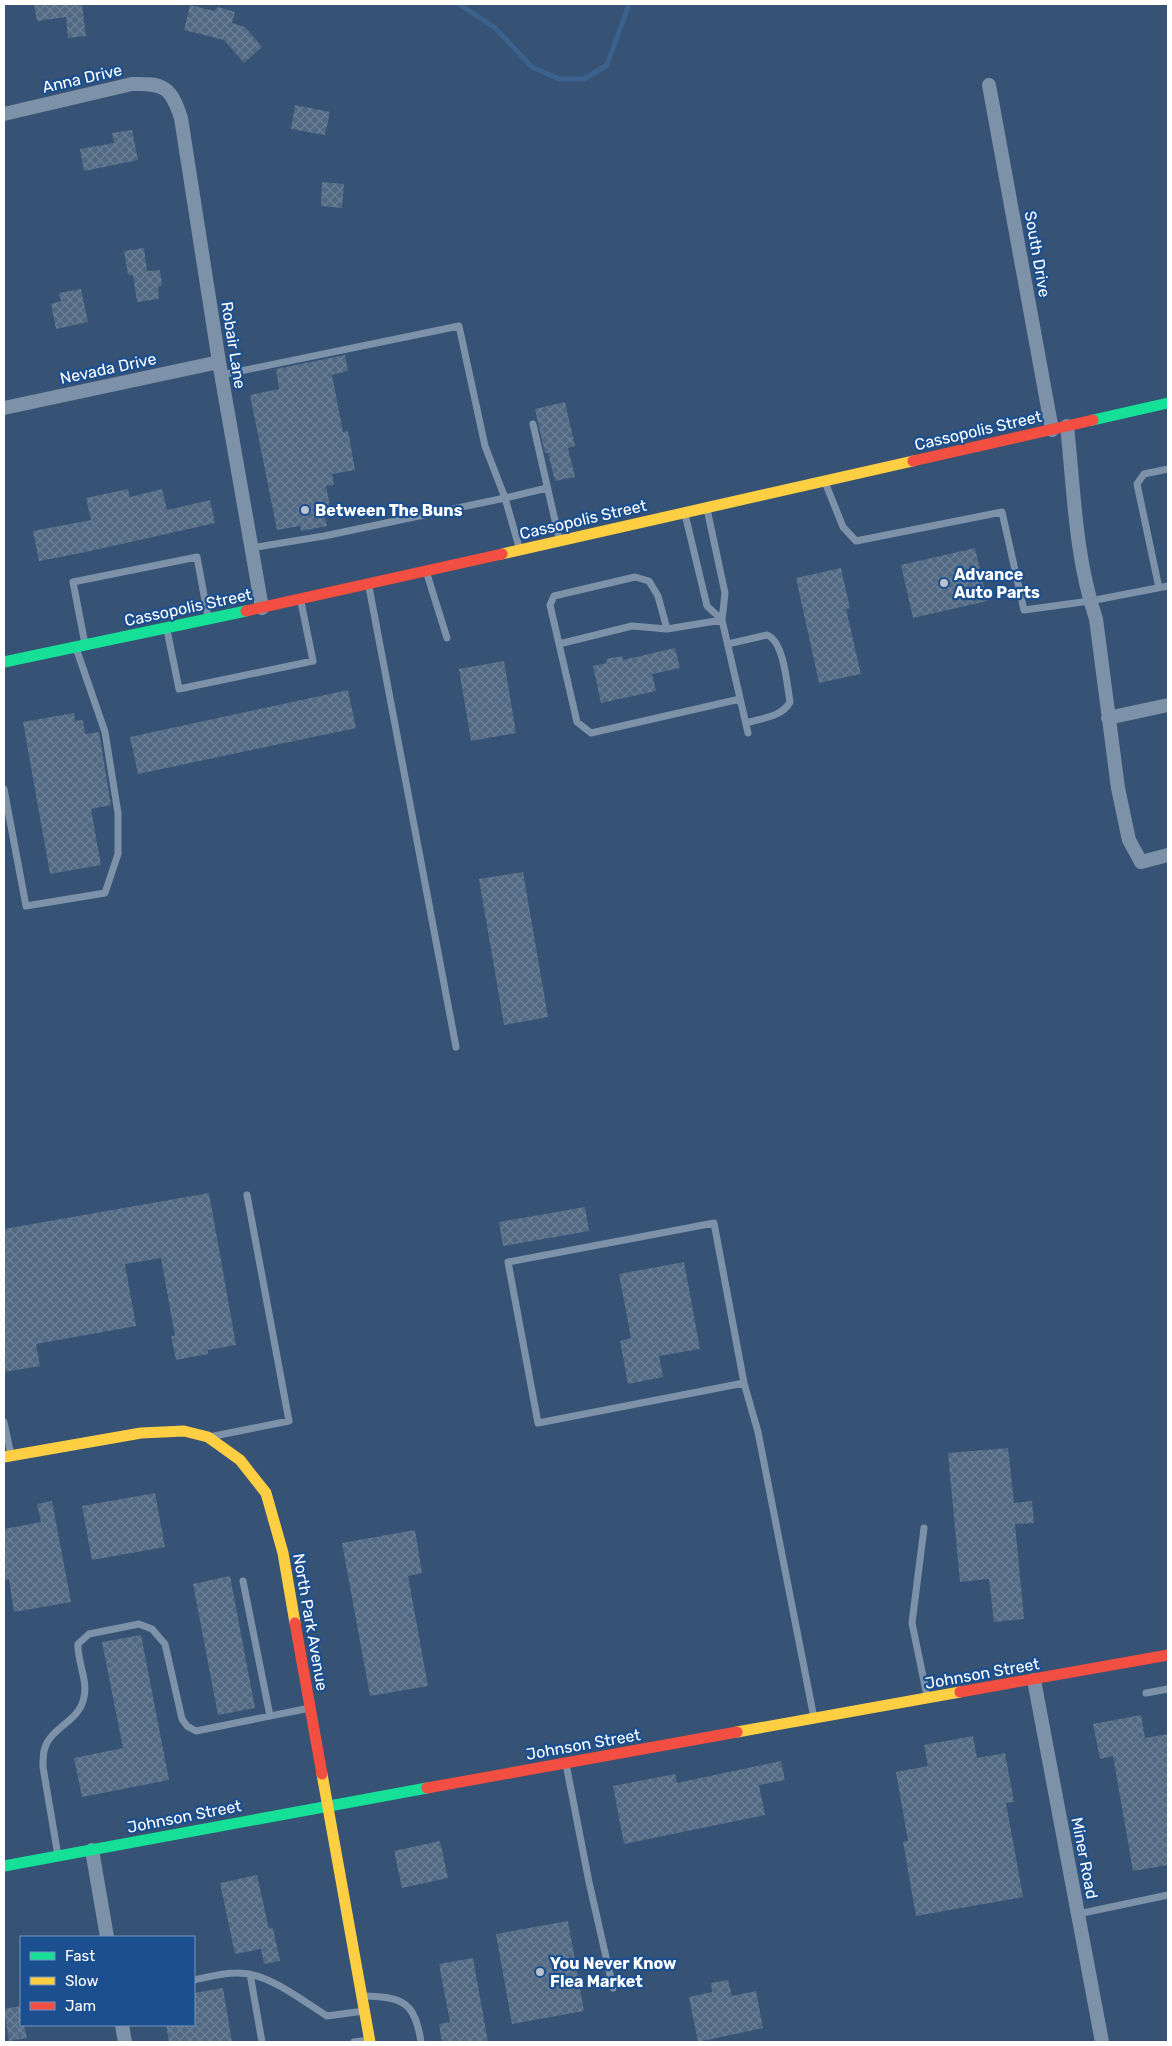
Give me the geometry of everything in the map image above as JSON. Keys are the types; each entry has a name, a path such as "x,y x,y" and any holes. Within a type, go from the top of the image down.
{"street":[{"name":"Anna Drive","path":"4,114 132,84 152,83 167,90"},
{"name":"South Drive","path":"989,85 1052,430"},
{"name":"Robair Lane","path":"167,90 174,98 181,118 220,369 262,608"},
{"name":"Nevada Drive","path":"4,408 220,369"},
{"name":"Cassopolis Street","path":"4,662 301,600 1168,403"},
{"path":"1067,426 1076,530 1090,601 1096,619 1118,788 1128,840 1141,862 1168,856"},
{"path":"1108,718 1168,705"},
{"name":"North Park Avenue","path":"7,1456 141,1433 184,1431 208,1437 240,1460 266,1493 283,1553 370,2041"},
{"name":"Johnson Street","path":"4,1866 327,1806 1168,1656"},
{"name":"Miner Road","path":"1034,1680 1102,2042"},
{"path":"92,1850 107,1936"},
{"path":"122,2026 126,2042"}],"lane":[{"path":"220,369 459,326 485,446 505,498 520,550"},
{"path":"533,424 560,541"},
{"path":"1159,588 1137,484 1144,474 1168,469"},
{"path":"825,481 843,527 856,541 1002,512 1024,610 1090,601 1168,586"},
{"path":"251,548 324,536 547,488"},
{"path":"707,508 725,594 722,620 748,733"},
{"path":"685,512 707,606 722,620"},
{"path":"4,789 26,906 105,893 118,854 118,813 105,732 80,646 73,582 197,557 209,619"},
{"path":"426,571 447,638"},
{"path":"666,629 658,596 649,581 635,577 554,596 550,606 577,722 591,732 740,699"},
{"path":"368,584 456,1048"},
{"path":"166,628 179,689 313,661 301,600"},
{"path":"559,644 632,626 666,629 722,620"},
{"path":"728,644 767,635 771,636 779,646 790,702 786,709 778,714 746,723"},
{"path":"208,1437 289,1421 247,1195"},
{"path":"744,1384 538,1423 508,1262 714,1223 744,1384 758,1432 815,1719"},
{"path":"4,1422 7,1456"},
{"path":"924,1528 912,1623 927,1699"},
{"path":"242,1581 270,1716"},
{"path":"58,1856 43,1767 43,1752 51,1736 77,1713 84,1697 85,1688 77,1652 78,1644 84,1636 139,1624 152,1629 166,1644 182,1719 187,1726 196,1731 310,1708"},
{"path":"1146,1693 1168,1689"},
{"path":"566,1763 589,1882 613,1988"},
{"path":"1078,1914 1168,1895"},
{"path":"195,1980 238,1972 250,1974 277,1984 327,2016 364,2011"},
{"path":"250,1974 262,2042"},
{"path":"361,1996 389,1996 399,2000 410,2009 418,2020 421,2042"},
{"path":"354,2042 370,2041"}],"building":[{"path":"34,4 82,4 86,36 68,38 66,17 37,21"},
{"path":"190,5 214,11 218,7 235,12 232,23 245,27 262,47 244,63 224,40 184,30"},
{"path":"295,105 330,112 325,135 291,129"},
{"path":"132,130 138,160 84,171 80,149 114,143 112,133"},
{"path":"322,182 344,184 342,208 321,206"},
{"path":"144,248 147,271 160,270 162,286 158,287 159,299 137,302 133,275 128,275 124,251"},
{"path":"81,289 88,322 56,329 51,304 61,301 59,293"},
{"path":"345,355 348,371 332,375 343,432 348,431 355,470 332,474 334,485 326,486 331,512 324,513 327,526 301,531 300,526 277,530 250,395 279,389 276,369"},
{"path":"565,402 575,446 568,448 575,477 555,481 548,453 545,453 535,409"},
{"path":"128,489 130,497 162,489 167,510 210,500 215,523 39,561 33,531 91,520 86,498"},
{"name":"Advance Auto Parts","path":"975,548 987,601 913,618 901,565"},
{"path":"841,568 850,608 846,609 861,674 819,683 796,578"},
{"path":"675,648 680,668 652,674 656,691 601,703 593,666 607,663 606,659 622,656 623,660"},
{"path":"504,661 516,733 471,741 459,669"},
{"path":"348,690 356,728 138,774 130,737"},
{"path":"74,713 75,721 83,720 85,734 99,732 111,805 91,809 101,865 50,874 23,722"},
{"path":"523,872 548,1017 504,1025 479,879"},
{"path":"209,1193 236,1345 208,1350 208,1354 176,1360 171,1336 175,1336 161,1258 125,1264 136,1326 36,1344 40,1366 4,1372 4,1229"},
{"path":"585,1207 589,1231 503,1246 499,1222"},
{"path":"684,1262 700,1349 659,1356 663,1377 628,1384 620,1341 631,1338 619,1274"},
{"path":"1008,1448 1014,1503 1032,1501 1034,1523 1015,1524 1024,1619 994,1622 989,1579 960,1582 948,1453"},
{"path":"155,1493 165,1547 92,1560 82,1506"},
{"path":"52,1501 71,1602 14,1612 9,1579 4,1580 4,1529 41,1522 37,1504"},
{"path":"415,1530 422,1573 408,1576 428,1686 370,1696 342,1543"},
{"path":"230,1576 255,1708 218,1715 193,1584"},
{"path":"141,1635 169,1780 82,1797 74,1758 123,1748 102,1642"},
{"path":"1141,1715 1145,1738 1168,1734 1168,1865 1133,1871 1113,1756 1100,1759 1093,1724"},
{"path":"973,1736 977,1758 1005,1753 1014,1802 1006,1803 1023,1897 916,1916 903,1842 908,1841 896,1772 928,1766 924,1745"},
{"path":"781,1761 785,1780 759,1785 765,1815 624,1844 613,1786 675,1774 677,1783"},
{"path":"440,1841 448,1878 402,1888 394,1851"},
{"path":"257,1875 269,1929 273,1928 280,1961 264,1964 261,1949 235,1954 220,1883"},
{"name":"You Never Know Flea Market","path":"568,1921 584,2011 512,2024 496,1934"},
{"path":"473,1958 488,2042 442,2042 439,2024 450,2022 439,1964"},
{"path":"728,1980 732,1996 756,1991 763,2028 698,2042 689,1997 712,1992 711,1983"},
{"path":"223,1988 232,2042 169,2042 166,2026 195,2026 195,1993"},
{"path":"20,2006 20,2026 24,2026 27,2038 9,2041 4,2009"}],"waterway":[{"path":"459,4 494,27 532,67 559,79 584,79 607,65 629,4"}],"traffic: fast":[{"path":"1093,420 1168,403"},
{"path":"4,662 246,611"},
{"path":"4,1866 427,1788"}],"traffic: slow":[{"path":"502,554 913,461"},
{"path":"4,1457 141,1433 184,1431 208,1437 240,1460 266,1493 283,1553 295,1623"},
{"path":"737,1732 960,1692"},
{"path":"322,1774 370,2042"}],"traffic: jam":[{"path":"913,461 1093,420"},
{"path":"246,611 502,554"},
{"path":"295,1623 322,1774"},
{"path":"960,1692 1168,1655"},
{"path":"427,1788 737,1732"}],"place":[{"name":"Between The Buns","path":"305,510"},
{"name":"Advance Auto Parts","path":"944,583"},
{"name":"You Never Know Flea Market","path":"540,1972"}]}
